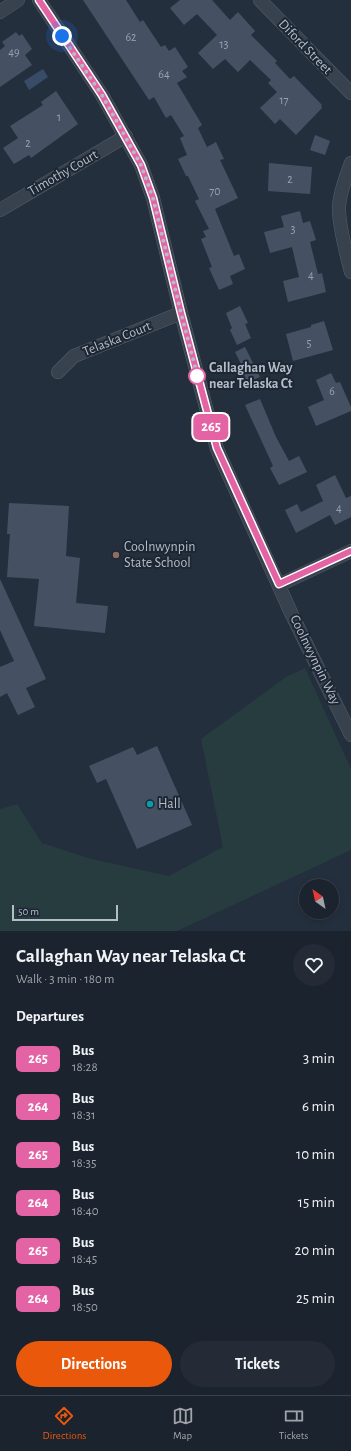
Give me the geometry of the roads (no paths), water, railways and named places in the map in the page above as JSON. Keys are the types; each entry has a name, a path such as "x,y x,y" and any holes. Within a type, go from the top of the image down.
{"street":[{"path":"0,12 18,0"},
{"name":"Coolnwynpin Way","path":"39,0 102,95 141,165 153,198 181,313 217,448 279,584 351,735"},
{"name":"Diford Street","path":"260,0 351,93"},
{"name":"Timothy Court","path":"0,210 126,136"},
{"path":"351,163 345,178 338,210 343,241 351,272"},
{"name":"Telaska Court","path":"58,372 74,356 181,313"},
{"path":"279,584 351,551"}],"water":[{"path":"43,69 48,77 29,90 24,81"}],"place":[{"name":"Callaghan Way near Telaska Ct","path":"197,376"},
{"name":"Coolnwynpin State School","path":"116,555"},
{"name":"Hall","path":"150,804"}]}
